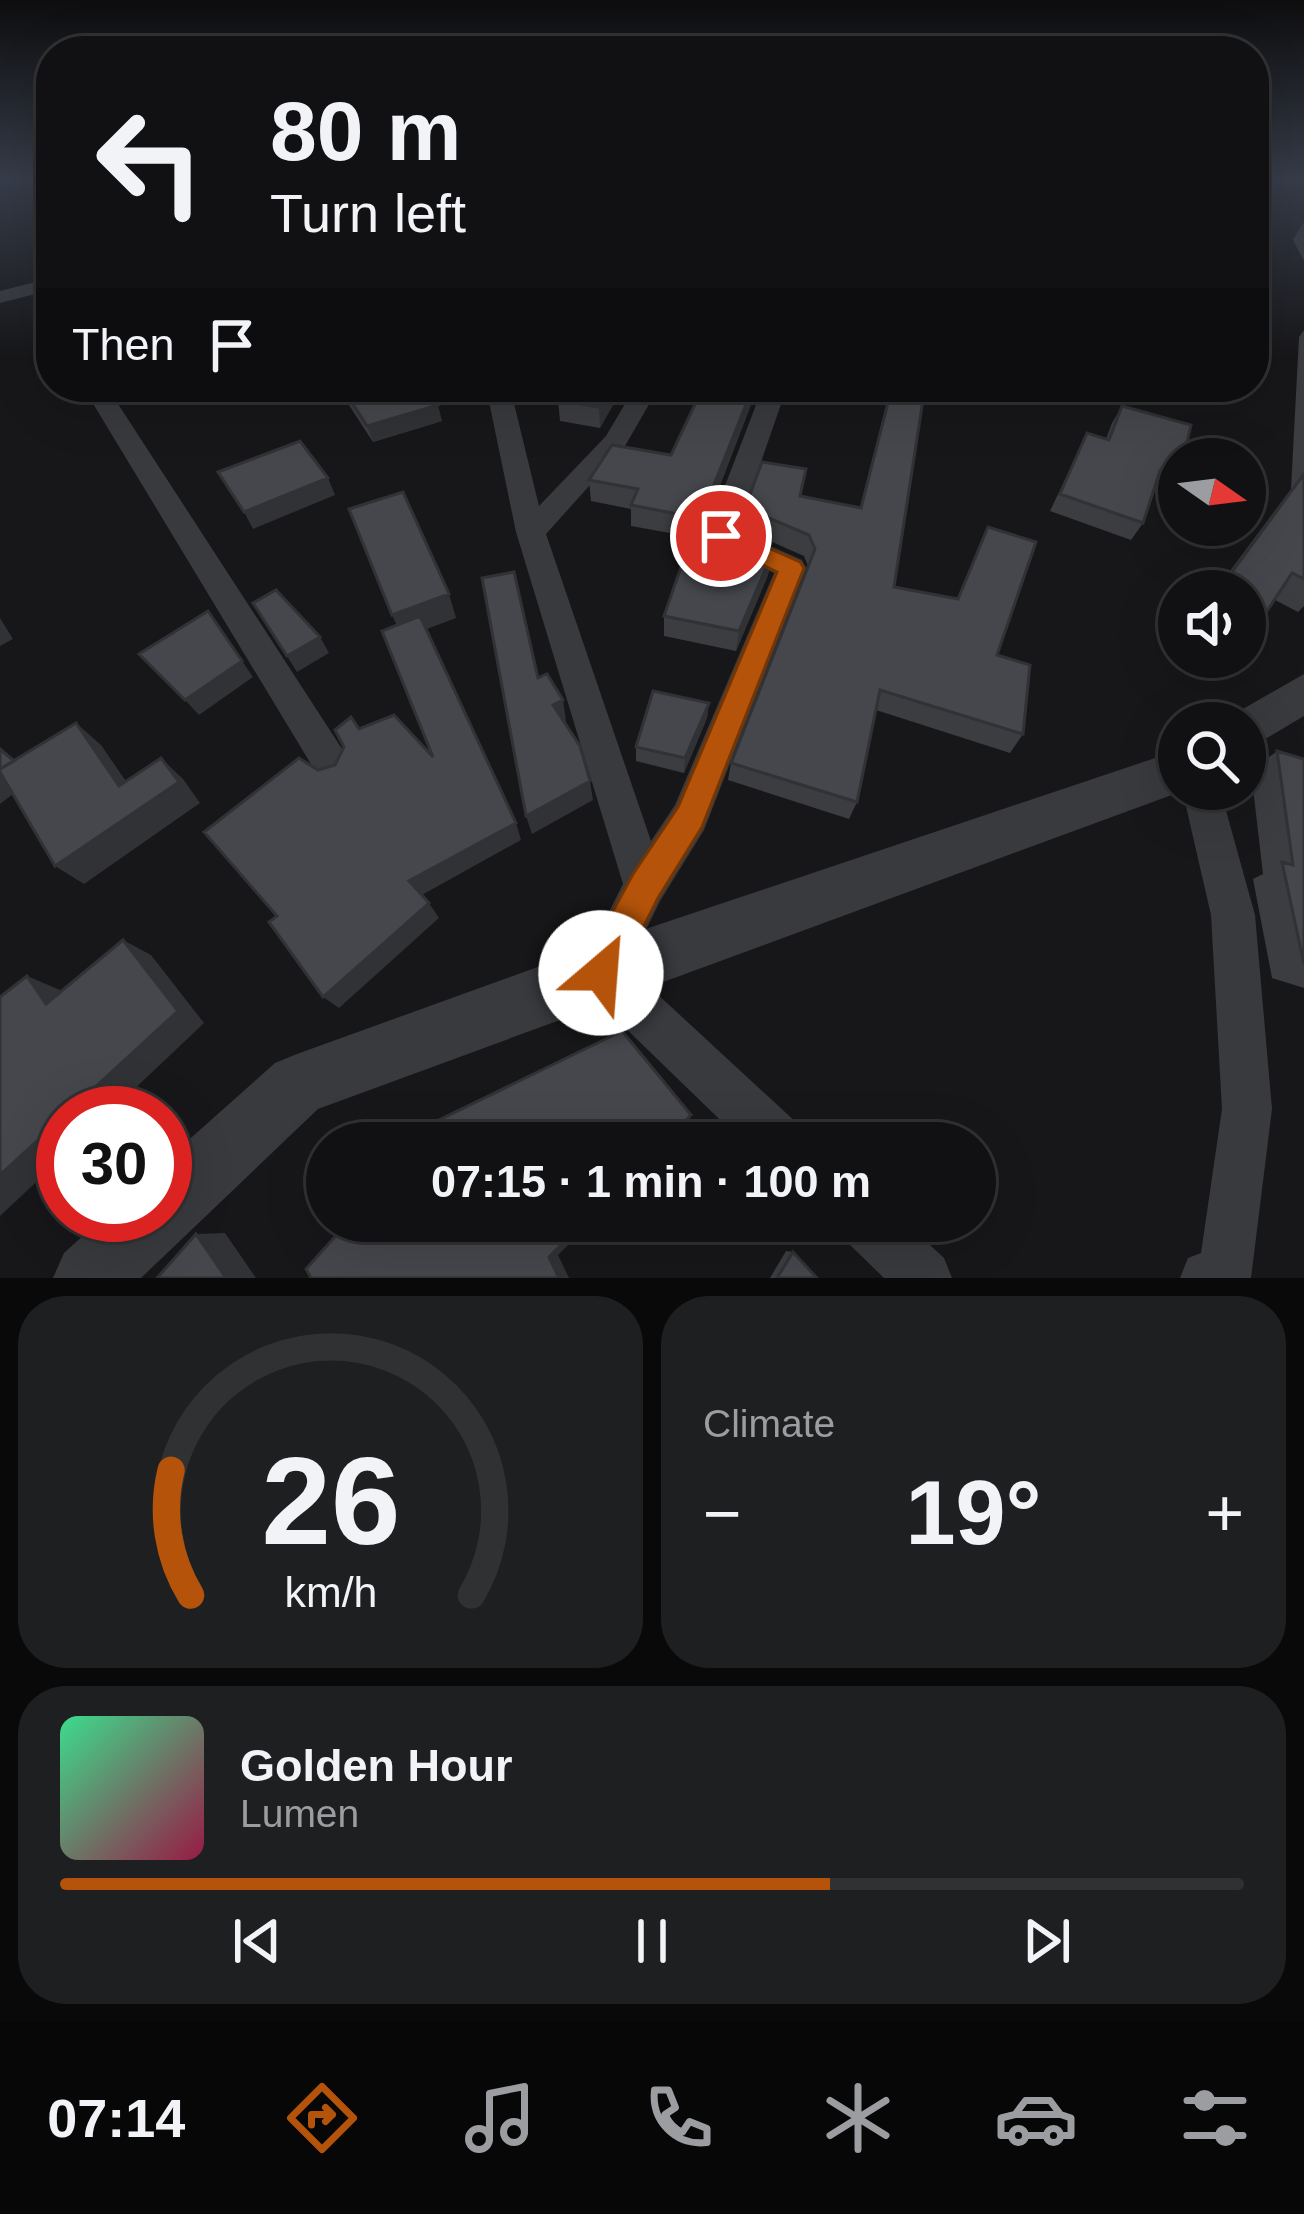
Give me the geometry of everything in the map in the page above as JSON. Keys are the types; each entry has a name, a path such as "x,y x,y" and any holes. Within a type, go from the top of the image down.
{"street":[{"path":"0,297 36,293"},
{"path":"104,402 333,766"},
{"path":"501,402 531,532 645,886"},
{"path":"531,532 616,440 638,402"},
{"path":"601,973 645,886 690,817 791,568 721,536 770,402"},
{"path":"1266,717 1304,692"},
{"path":"192,1183 297,1085 1158,778"},
{"path":"1206,810 1233,915 1247,1109 1226,1271 1208,1278"},
{"path":"601,973 759,1122"},
{"path":"89,1278 128,1242"},
{"path":"886,1242 924,1278"}],"building":[{"path":"352,402 438,405 367,426"},
{"path":"696,402 747,402 703,512 711,525 772,554 739,631 664,616 698,518 631,505 638,489 589,480 612,445 671,455"},
{"path":"888,402 923,402 894,587 958,599 988,527 1036,542 997,655 1030,665 1023,734 880,690 857,802 731,763 815,549 809,535 745,508 762,462 806,469 800,496 861,508"},
{"path":"1122,406 1191,425 1188,438 1158,438 1158,477 1143,523 1060,494 1087,433 1109,440"},
{"path":"300,441 328,478 244,512 218,472"},
{"path":"1304,474 1304,579 1292,573 1266,612 1266,570 1233,570 1251,546 1266,546 1266,526"},
{"path":"403,492 449,594 392,615 349,509"},
{"path":"514,572 538,678 547,674 563,700 553,705 580,746 590,781 526,816 482,578"},
{"path":"276,590 320,637 287,656 253,603"},
{"path":"208,611 242,661 185,700 139,654"},
{"path":"420,616 516,823 409,881 429,903 323,997 269,922 277,916 204,832 299,758 318,770 335,765 344,747 335,730 351,717 359,729 394,715 433,757 382,631"},
{"path":"653,691 709,703 685,758 636,747"},
{"path":"76,723 119,786 161,758 179,782 55,866 0,769"},
{"path":"0,749 14,761 0,769"},
{"path":"1277,751 1304,759 1304,964 1282,862 1293,865"},
{"path":"123,940 178,1011 96,1086 36,1086 36,1142 0,1175 0,997 27,976 46,1004"},
{"path":"622,1031 691,1115 684,1122 439,1120"},
{"path":"196,1234 226,1278 157,1278 192,1242"},
{"path":"330,1242 564,1242 549,1257 559,1278 311,1278 306,1269"},
{"path":"793,1252 817,1278 777,1278"}],"route":[{"path":"601,973 645,886 690,817 791,568 721,536"}]}
